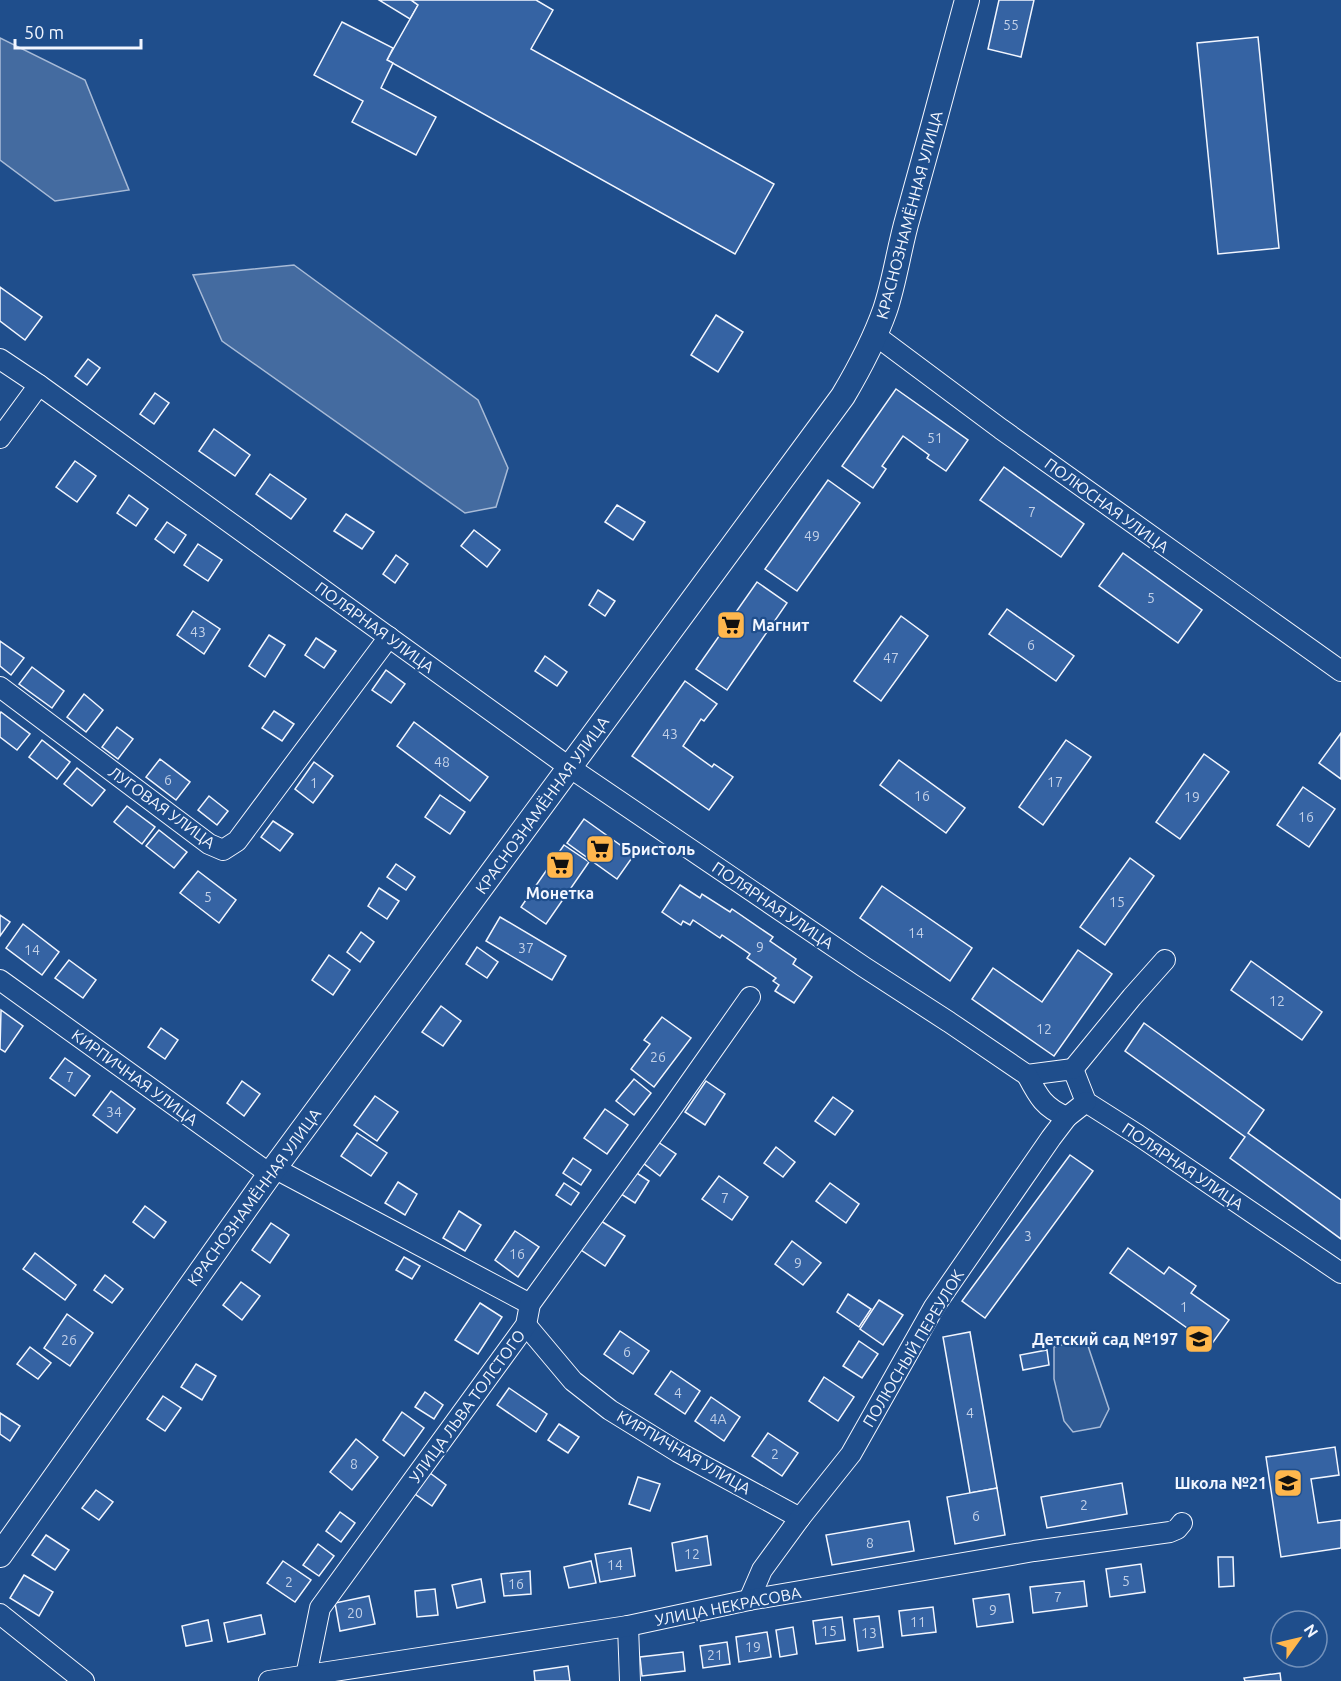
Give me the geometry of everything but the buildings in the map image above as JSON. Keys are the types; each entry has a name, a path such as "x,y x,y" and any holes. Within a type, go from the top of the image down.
{"main road":[{"name":"КРАСНОЗНАМЁННАЯ УЛИЦА","path":"0,1555 272,1171 843,396 861,367 875,336 893,281 907,220 967,0"}],"street":[{"name":"ПОЛЮСНАЯ УЛИЦА","path":"875,336 1341,671"},
{"name":"ПОЛЯРНАЯ УЛИЦА","path":"0,359 569,767 864,968 1027,1075"},
{"path":"0,438 39,385"},
{"name":"ЛУГОВАЯ УЛИЦА","path":"0,687 209,844 224,850 237,841 389,637"},
{"path":"1068,1117 1047,1106 1038,1096 1027,1075 1073,1069 1165,960"},
{"name":"КИРПИЧНАЯ УЛИЦА","path":"2,986 272,1171 530,1304"},
{"name":"УЛИЦА ЛЬВА ТОЛСТОГО","path":"306,1676 320,1608 526,1324 530,1304 750,997"},
{"path":"1073,1069 1086,1102"},
{"name":"ПОЛЯРНАЯ УЛИЦА","path":"1086,1102 1341,1273"},
{"name":"ПОЛЮСНЫЙ ПЕРЕУЛОК","path":"749,1600 762,1570 851,1454 934,1307 1050,1138 1068,1117 1086,1102"},
{"name":"КИРПИЧНАЯ УЛИЦА","path":"526,1324 573,1381 610,1410 678,1452 800,1518"},
{"name":"УЛИЦА НЕКРАСОВА","path":"269,1681 628,1626 749,1600 1034,1551 1170,1532 1177,1529 1182,1522"},
{"path":"0,1614 84,1681"},
{"path":"628,1626 630,1681"}],"shaded area":[{"path":"0,38 85,80 129,190 55,201 0,160"},
{"path":"294,265 478,400 508,468 496,507 465,513 222,341 193,275"},
{"path":"1068,1343 1088,1346 1109,1409 1100,1427 1073,1432 1064,1421 1054,1379 1054,1347"}],"place":[{"name":"Магнит","path":"731,625"},
{"name":"Бристоль","path":"600,849"},
{"name":"Монетка","path":"560,865"},
{"name":"Детский сад №197","path":"1199,1339"},
{"name":"Школа №21","path":"1288,1483"}]}
